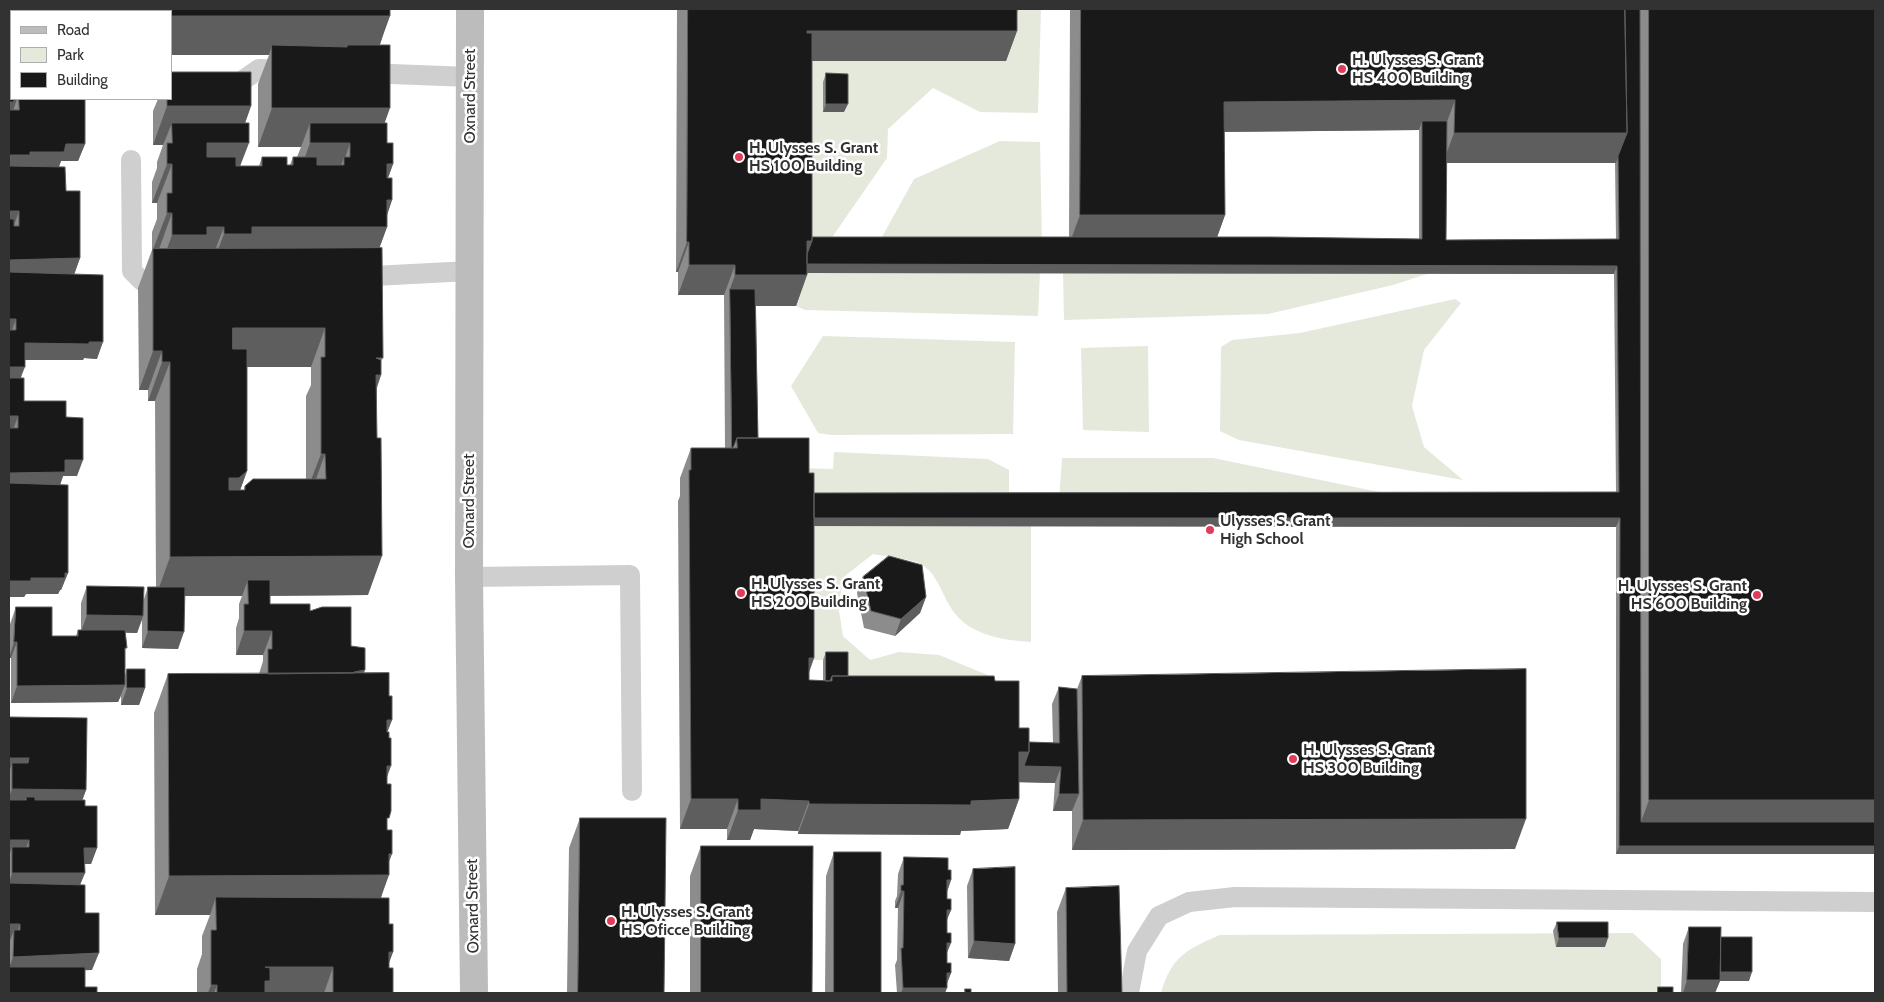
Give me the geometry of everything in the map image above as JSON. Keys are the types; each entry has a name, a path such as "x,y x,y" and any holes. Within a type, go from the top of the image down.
{"main road":[{"name":"Oxnard Street","path":"470,9 469,577 474,993"}],"lane":[{"path":"211,90 231,90 259,69 306,71"},
{"path":"344,72 470,77"},
{"path":"131,160 132,271 142,281 187,281"},
{"path":"334,277 470,271"},
{"path":"469,577 630,575 632,791"},
{"path":"1129,993 1137,951 1158,916 1189,902 1235,897 1875,902"}],"green space":[{"path":"1016,9 1041,9 1038,113 980,112 933,88 888,129 887,158 826,246 801,246 797,61 1005,61"},
{"path":"1000,141 1040,142 1042,246 877,246 914,179"},
{"path":"801,271 1040,273 1038,316 805,310 796,306 796,273"},
{"path":"1063,273 1427,274 1393,285 1268,314 1064,320"},
{"path":"1455,299 1461,303 1424,350 1412,406 1424,447 1463,480 1239,440 1220,431 1221,347 1232,340 1300,333"},
{"path":"823,336 1015,342 1013,434 831,435 818,433 791,386"},
{"path":"1148,346 1149,432 1083,430 1081,348"},
{"path":"834,452 988,459 1009,470 1009,501 807,502 798,468 833,469"},
{"path":"1062,458 1213,458 1379,492 1381,501 1059,501"},
{"path":"803,526 1031,526 1031,642 995,637 963,622 948,603 936,580 925,566 902,559 873,554 845,576 838,604 843,636 870,660 899,652 939,655 990,676 1014,696 845,706 823,660 803,660"},
{"path":"1633,933 1661,959 1661,993 1161,993 1170,971 1182,956 1198,945 1220,935"}],"building":[{"path":"18,9 85,9 85,10"},
{"path":"390,9 390,16 172,16 172,10 168,10"},
{"name":"H. Ulysses S. Grant HS 100 Building","path":"688,9 1017,9 1017,31 807,31 807,33 812,33 812,241 807,241 807,275 735,275 735,265 689,265 689,242 687,242"},
{"name":"H. Ulysses S. Grant HS 400 Building","path":"1081,9 1625,9 1627,133 1454,133 1455,100 1224,102 1225,215 1080,215"},
{"path":"1625,9 1640,9 1641,822 1875,822 1875,846 1619,846 1620,518 814,518 814,493 1619,492 1617,266 807,264 807,254 812,237 1271,237 1422,239 1422,121 1447,121 1446,240 1619,239 1618,156 1627,133"},
{"name":"H. Ulysses S. Grant HS 600 Building","path":"1649,9 1875,9 1875,800 1649,800"},
{"path":"272,45 347,47 347,45 390,45 390,108 272,108"},
{"path":"10,60 10,100 14,100 14,102 9,102"},
{"path":"172,72 251,72 251,106 167,106 167,100 172,100"},
{"path":"826,73 848,74 848,104 826,104"},
{"path":"19,100 85,100 85,144 66,144 64,152 30,152 30,155 9,155 9,110 19,110"},
{"path":"172,123 249,123 249,143 207,143 207,157 236,157 236,166 262,166 262,157 287,157 287,165 293,165 293,157 317,157 317,165 344,165 344,157 350,157 350,143 310,143 310,123 387,123 387,143 393,143 393,164 387,164 387,178 392,178 392,200 387,200 387,227 252,227 252,234 224,234 224,227 207,227 207,235 172,235 172,213 167,213 167,193 172,193 172,164 167,164 167,143 172,143"},
{"path":"9,166 65,167 66,191 80,191 80,258 9,260 9,219 14,219 14,226 19,226 19,211 9,211"},
{"path":"382,248 383,358 376,358 381,360 381,375 376,375 377,438 381,438 382,556 170,557 170,362 162,362 162,351 153,351 153,249","holes":["233,328 325,328 325,357 321,357 321,454 325,454 326,479 253,479 245,486 245,490 229,490 229,478 239,478 247,471 247,349 233,349"]},
{"path":"9,272 103,275 103,342 89,342 89,344 25,343 25,367 9,367 9,330 16,330 16,319 9,319"},
{"path":"730,289 755,289 758,438 737,438 733,448 732,448"},
{"path":"9,378 24,378 24,401 66,401 66,417 83,418 83,460 65,460 65,472 9,473 9,428 18,428 18,416 9,416"},
{"name":"H. Ulysses S. Grant HS 200 Building","path":"737,438 809,438 809,473 814,473 814,658 809,658 809,680 832,681 832,676 994,676 995,681 1019,681 1019,728 1029,728 1029,752 1019,752 1019,799 971,801 971,805 809,804 809,801 761,799 761,810 738,810 738,799 691,799 689,470 691,470 691,448 737,448"},
{"path":"9,483 68,485 68,573 65,573 65,578 31,578 31,581 9,581"},
{"path":"889,556 922,565 926,597 901,619 871,611 863,577"},
{"path":"248,580 270,580 270,604 310,604 310,611 322,607 351,607 351,646 365,648 365,670 354,673 268,674 268,649 272,649 272,631 244,631 244,604 248,604"},
{"path":"87,586 144,587 143,616 87,615"},
{"path":"148,587 185,587 184,632 148,631"},
{"path":"16,607 52,607 52,636 78,636 78,630 125,630 127,648 125,648 125,685 17,686 17,642 14,642"},
{"path":"826,652 848,652 848,676 832,676 830,681 826,681"},
{"path":"127,669 145,669 145,688 127,688"},
{"name":"H. Ulysses S. Grant HS 300 Building","path":"1526,669 1526,819 1083,820 1082,676"},
{"path":"389,673 389,696 392,696 392,720 387,720 387,732 389,732 389,738 391,738 391,766 387,766 387,784 391,784 391,811 389,818 387,818 387,830 392,830 392,854 389,854 389,875 169,876 168,674"},
{"path":"1059,687 1077,689 1079,794 1059,794 1061,767 1024,766 1029,752 1029,742 1059,743"},
{"path":"9,717 87,718 86,790 12,789 12,763 28,763 29,758 9,758"},
{"path":"26,797 35,797 35,800 85,800 85,806 97,806 97,848 84,848 85,873 12,873 12,847 29,847 29,840 9,840 9,800 26,800"},
{"name":"H. Ulysses S. Grant HS Oficce Building","path":"580,818 666,818 664,993 578,993"},
{"path":"701,846 813,846 812,993 701,993"},
{"path":"834,852 881,852 881,993 834,993"},
{"path":"904,857 948,858 948,870 951,870 951,880 947,880 947,899 951,899 951,910 947,910 947,933 951,933 951,943 947,943 947,963 951,963 951,973 947,973 947,988 903,988 901,948 903,948 904,891 901,891 901,885 903,885"},
{"path":"1015,867 1015,944 974,941 973,869"},
{"path":"9,883 85,885 85,913 99,913 99,953 13,957 14,930 20,930 20,924 9,924"},
{"path":"1119,886 1122,993 1067,993 1066,888"},
{"path":"216,897 389,898 389,924 393,924 393,952 389,952 389,968 393,968 393,993 333,993 333,967 265,967 270,968 270,981 265,981 265,993 217,993 217,985 211,985 211,930 216,930"},
{"path":"1557,922 1608,922 1608,938 1559,938"},
{"path":"1689,927 1721,927 1720,980 1687,980"},
{"path":"1721,937 1752,937 1752,972 1721,972"},
{"path":"9,967 85,967 85,987 97,987 97,993 9,993"},
{"path":"1658,987 1673,987 1673,993 1658,993"},
{"path":"965,989 971,989 971,993 965,993"},
{"path":"904,992 965,993 904,993"}],"place":[{"name":"H. Ulysses S. Grant HS 400 Building","path":"1342,69"},
{"name":"H. Ulysses S. Grant HS 100 Building","path":"739,157"},
{"name":"Ulysses S. Grant High School","path":"1210,530"},
{"name":"H. Ulysses S. Grant HS 200 Building","path":"741,593"},
{"name":"H. Ulysses S. Grant HS 600 Building","path":"1757,595"},
{"name":"H. Ulysses S. Grant HS 300 Building","path":"1293,759"},
{"name":"H. Ulysses S. Grant HS Oficce Building","path":"611,921"}]}
